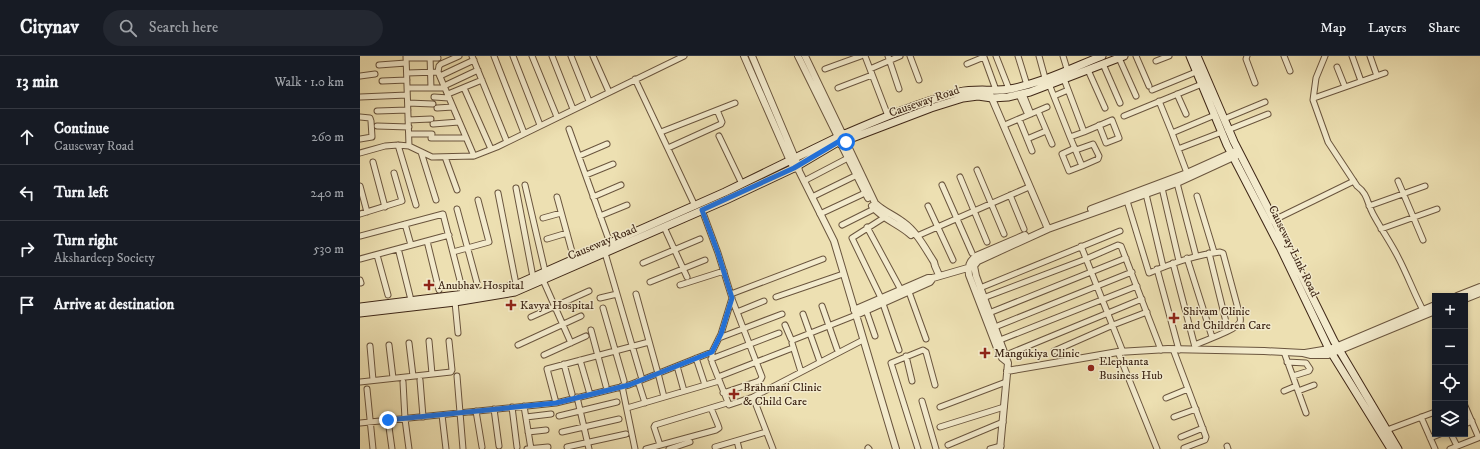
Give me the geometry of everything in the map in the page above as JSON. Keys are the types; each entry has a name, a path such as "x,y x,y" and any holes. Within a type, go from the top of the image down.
{"main road":[{"name":"Causeway Road","path":"841,139 963,98 978,96 992,98 1008,97 1021,94 1068,70 1102,56"},
{"name":"Causeway Link Road","path":"1190,56 1215,115 1225,131 1271,222 1330,351 1391,449"},
{"path":"1197,56 1224,119 1225,131"},
{"name":"Causeway Road","path":"360,313 455,302 464,297 497,290 516,284 693,209 704,207 795,164 888,116 930,100 961,91 1009,89 1064,79 1122,57"},
{"name":"Causeway Road","path":"704,207 742,184 795,164"},
{"name":"Causeway Road","path":"360,306 411,300 515,292 664,227 693,209"},
{"name":"Causeway Link Road","path":"1271,222 1287,245 1339,348 1398,449"}],"street":[{"path":"459,56 441,64 439,74 474,156"},
{"path":"494,56 524,133"},
{"path":"512,56 540,125"},
{"path":"532,56 557,117"},
{"path":"552,56 573,109"},
{"path":"571,56 590,101"},
{"path":"593,56 609,92"},
{"path":"360,153 384,146 398,145 410,146 432,157 474,156 507,142 684,56"},
{"path":"744,56 795,164 834,241 896,449"},
{"path":"752,56 795,164"},
{"path":"798,56 874,203 902,222 917,236 934,262 936,277"},
{"path":"806,56 848,158 874,209 910,234 931,263 935,266"},
{"path":"825,69 860,56"},
{"path":"865,56 888,116"},
{"path":"870,68 889,58 900,56"},
{"path":"910,56 919,80"},
{"path":"996,56 1009,89"},
{"path":"1018,56 1027,85"},
{"path":"1039,56 1047,81 1082,166"},
{"path":"1063,56 1068,70"},
{"path":"1136,56 1151,88 1196,72"},
{"path":"1156,61 1169,56"},
{"path":"1247,56 1246,59 1255,83"},
{"path":"1284,56 1290,72"},
{"path":"1325,56 1316,78 1313,100 1328,142 1357,186 1364,191 1368,198 1368,206 1398,256 1424,312"},
{"path":"1352,56 1361,81"},
{"path":"1370,56 1377,76"},
{"path":"379,65 406,59 430,57 438,58"},
{"path":"430,57 432,88"},
{"path":"966,64 984,57 992,90 992,98 1047,228"},
{"path":"1122,57 1136,96"},
{"path":"407,74 431,72 439,74 473,58 507,142"},
{"path":"889,58 899,89"},
{"path":"406,59 410,146"},
{"path":"1103,64 1120,103"},
{"path":"1337,67 1345,87"},
{"path":"407,88 445,87 478,70"},
{"path":"1088,70 1105,108"},
{"path":"1314,98 1385,73"},
{"path":"360,76 376,74"},
{"path":"838,88 872,75"},
{"path":"635,79 661,132 693,209"},
{"path":"1064,79 1084,132"},
{"path":"382,81 407,80"},
{"path":"434,97 448,96 482,80"},
{"path":"1124,116 1202,84"},
{"path":"464,88 491,149"},
{"path":"1054,96 1068,90"},
{"path":"1021,94 1030,114"},
{"path":"1177,94 1186,114"},
{"path":"360,97 408,95"},
{"path":"1159,101 1187,173"},
{"path":"1224,119 1265,102"},
{"path":"408,103 453,107"},
{"path":"661,132 735,103"},
{"path":"1007,124 1047,107"},
{"path":"377,111 408,110"},
{"path":"668,148 721,124 722,122 717,110"},
{"path":"1038,111 1052,144"},
{"path":"1178,149 1268,114"},
{"path":"1172,133 1215,115"},
{"path":"360,117 370,118 372,137 360,139"},
{"path":"1019,118 1032,151"},
{"path":"408,120 459,122"},
{"path":"1070,137 1099,125 1113,121 1119,138 1106,143 1099,125"},
{"path":"377,126 409,127"},
{"path":"569,129 610,243"},
{"path":"1027,139 1046,131"},
{"path":"409,134 466,138"},
{"path":"719,136 742,184"},
{"path":"579,156 607,144"},
{"path":"1092,144 1094,145 1099,156 1098,159 1082,166 1071,170 1067,169 1062,154 1092,144"},
{"path":"398,145 416,205"},
{"path":"421,152 436,200"},
{"path":"1047,228 1177,183 1236,153"},
{"path":"855,313 866,310 900,290 928,278 971,267 978,262 1047,228 1236,153"},
{"path":"445,156 457,190"},
{"path":"804,181 848,158"},
{"path":"374,162 385,207"},
{"path":"586,175 613,164"},
{"path":"977,170 1004,234"},
{"path":"360,214 402,201 394,173"},
{"path":"812,197 857,176"},
{"path":"960,177 987,242"},
{"path":"1271,222 1354,181"},
{"path":"1398,181 1423,240"},
{"path":"1177,183 1196,256"},
{"path":"525,185 545,272"},
{"path":"594,197 621,185"},
{"path":"942,185 972,253"},
{"path":"360,186 367,212"},
{"path":"1368,206 1425,186"},
{"path":"917,236 1030,187"},
{"path":"516,188 533,277"},
{"path":"1162,188 1179,261"},
{"path":"498,193 516,284"},
{"path":"820,214 865,193"},
{"path":"1146,194 1163,266"},
{"path":"1010,195 1024,229"},
{"path":"1197,196 1212,253 1228,330"},
{"path":"557,197 574,259"},
{"path":"453,252 489,242 478,200"},
{"path":"1127,201 1149,272 1187,258 1212,253 1223,253 1240,316 1240,322 1196,347"},
{"path":"600,216 627,205"},
{"path":"928,206 953,260"},
{"path":"704,207 737,312 756,361 761,379 724,393"},
{"path":"457,209 477,283"},
{"path":"842,225 874,209"},
{"path":"1381,229 1437,209"},
{"path":"543,218 561,213"},
{"path":"360,236 443,214 464,297"},
{"path":"885,217 867,227 852,238 882,300 899,350"},
{"path":"406,224 411,245"},
{"path":"664,227 687,277"},
{"path":"867,227 900,290"},
{"path":"980,288 1120,231"},
{"path":"547,239 567,233"},
{"path":"360,259 449,235"},
{"path":"643,263 700,238"},
{"path":"427,241 440,290"},
{"path":"983,298 1086,259 1118,245 1122,247 1161,350"},
{"path":"1082,246 1113,325 1121,352 1157,449"},
{"path":"398,252 411,300"},
{"path":"604,253 632,346 645,403"},
{"path":"377,255 388,295"},
{"path":"989,313 1126,258"},
{"path":"1187,258 1212,337"},
{"path":"732,296 823,259"},
{"path":"650,282 705,260"},
{"path":"1173,263 1196,347"},
{"path":"971,267 976,276 1008,364 1001,447 990,449"},
{"path":"971,267 969,274 997,348 1002,358 1008,364"},
{"path":"1157,269 1176,350 1188,389 1206,437 1205,440 1184,448"},
{"path":"680,286 724,271"},
{"path":"994,327 1132,272"},
{"path":"776,297 843,274"},
{"path":"785,325 792,340 829,326 882,300 909,292 930,282 936,277"},
{"path":"543,280 571,343"},
{"path":"1000,340 1137,286"},
{"path":"1465,293 1480,287"},
{"path":"531,317 590,291"},
{"path":"909,292 926,339"},
{"path":"1468,298 1480,293"},
{"path":"600,298 616,294"},
{"path":"636,294 664,397"},
{"path":"727,403 711,359 712,352 719,338 732,296"},
{"path":"1006,355 1142,299"},
{"path":"737,312 764,301"},
{"path":"455,302 458,333"},
{"path":"822,306 837,349"},
{"path":"1008,371 1121,352 1176,350 1196,347 1303,353 1311,355 1339,348 1424,312 1432,307"},
{"path":"603,308 623,384 635,449"},
{"path":"866,310 875,336"},
{"path":"1424,312 1432,311"},
{"path":"1054,351 1147,312"},
{"path":"719,338 782,314"},
{"path":"803,314 820,362"},
{"path":"518,345 580,316"},
{"path":"591,330 606,386"},
{"path":"711,359 780,333"},
{"path":"544,355 586,336"},
{"path":"360,382 449,372 452,370 449,340"},
{"path":"660,445 654,427 655,424 727,403 729,405 753,397 863,340"},
{"path":"429,341 432,374"},
{"path":"556,403 547,370 548,368 649,342"},
{"path":"409,343 413,376"},
{"path":"389,345 393,378"},
{"path":"370,346 373,380"},
{"path":"627,408 705,385 791,346 801,372"},
{"path":"918,449 891,366 892,361 921,350 926,352 935,385"},
{"path":"360,423 556,403 575,396 623,384 677,366 712,352"},
{"path":"1284,352 1306,412"},
{"path":"906,356 912,381"},
{"path":"696,358 705,385"},
{"path":"580,360 589,391"},
{"path":"1287,362 1308,364 1310,369 1308,371 1293,376"},
{"path":"564,364 580,411 589,449"},
{"path":"677,366 684,391"},
{"path":"457,376 463,449"},
{"path":"420,380 424,417"},
{"path":"403,382 405,419 409,449"},
{"path":"940,407 1006,382"},
{"path":"1284,391 1314,385"},
{"path":"367,389 373,449"},
{"path":"1166,398 1188,389"},
{"path":"753,397 772,449"},
{"path":"922,401 936,449"},
{"path":"559,416 617,402"},
{"path":"524,406 531,449"},
{"path":"512,407 517,447"},
{"path":"940,427 1004,407"},
{"path":"646,449 716,430 719,428 711,408"},
{"path":"494,409 499,446"},
{"path":"1174,417 1196,409"},
{"path":"476,411 482,447"},
{"path":"1450,449 1478,438 1468,412"},
{"path":"1386,430 1432,413"},
{"path":"526,417 551,414"},
{"path":"442,415 446,449"},
{"path":"1421,418 1435,449"},
{"path":"562,432 619,419"},
{"path":"388,420 392,449"},
{"path":"1468,423 1472,421"},
{"path":"948,444 1003,422"},
{"path":"1181,437 1203,428"},
{"path":"528,432 546,430"},
{"path":"715,447 766,432"},
{"path":"567,447 626,434"},
{"path":"1453,437 1457,446"},
{"path":"736,441 739,449"},
{"path":"669,449 690,442"},
{"path":"528,449 548,447"}],"place":[{"name":"Anubhav Hospital","path":"429,285"},
{"name":"Kavya Hospital","path":"511,305"},
{"name":"Shivam Clinic and Children Care","path":"1174,318"},
{"name":"Mangukiya Clinic","path":"985,353"},
{"name":"Elephanta Business Hub","path":"1091,368"},
{"name":"Brahmani Clinic & Child Care","path":"734,394"}],"route":[{"path":"388,420 556,403 629,385 712,352 721,334 732,298 718,253 702,210 794,168 838,142 843,144 846,142"}]}
